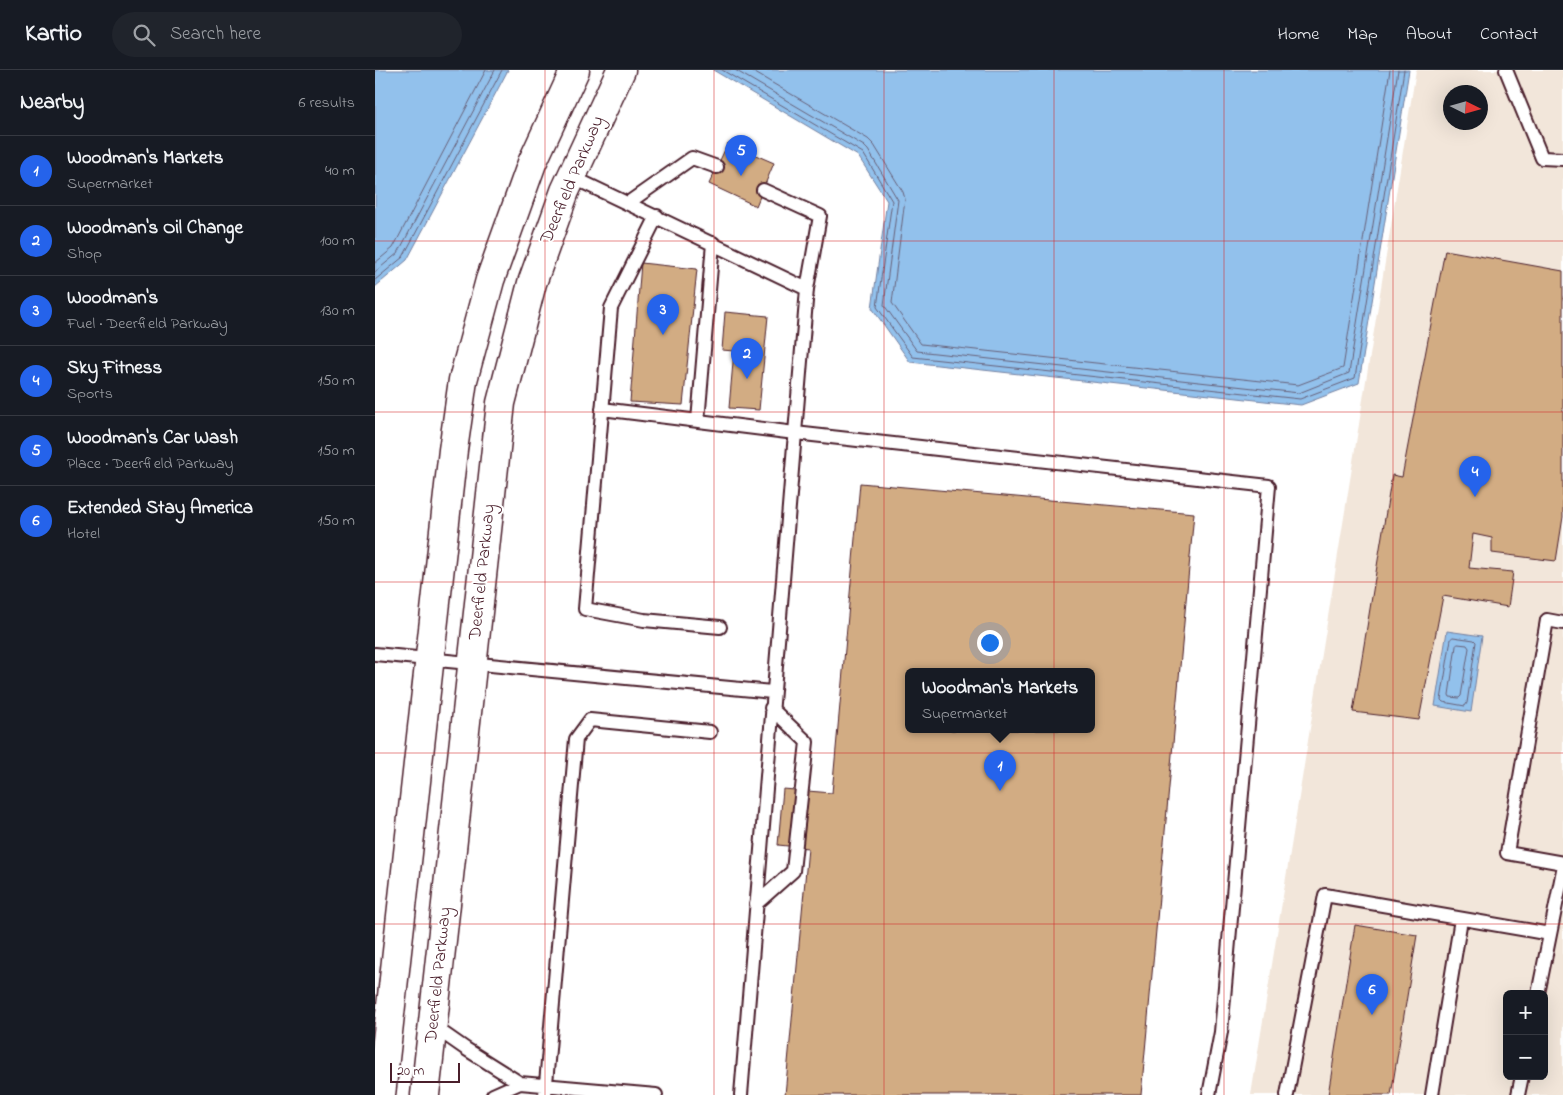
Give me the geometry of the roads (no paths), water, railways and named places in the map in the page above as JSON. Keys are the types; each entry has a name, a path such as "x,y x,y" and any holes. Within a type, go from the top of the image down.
{"main road":[{"path":"381,1095 453,450 463,380 496,262 532,163 575,70"},
{"name":"Deerfield Parkway","path":"425,1095 501,403 532,283 565,191 621,70"}],"lane":[{"path":"1506,70 1541,158 1563,160"},
{"path":"628,203 692,158 717,167"},
{"path":"572,177 807,289"},
{"path":"741,1095 772,692 807,289 820,216 763,190"},
{"path":"657,216 611,308 585,609 645,620 719,627"},
{"path":"698,421 713,243"},
{"path":"602,410 1269,486 1221,1032 1209,1095"},
{"path":"1563,623 1547,620 1507,853 1563,863"},
{"path":"375,654 772,692"},
{"path":"756,904 793,871 807,742 771,708"},
{"path":"545,1090 576,739 590,720 709,732"},
{"path":"1540,990 1563,870"},
{"path":"1287,1095 1325,895 1550,934"},
{"path":"1432,1095 1461,919"},
{"path":"433,1026 520,1083 545,1090 656,1095"},
{"path":"1518,1095 1521,1080"},
{"path":"493,1095 520,1083"}],"water":[{"path":"375,70 508,70 407,260 375,287"},
{"path":"713,70 1409,70 1359,383 1301,405 910,362 872,308 887,201 858,156"},
{"path":"1447,631 1482,636 1471,712 1435,706"}],"place":[{"name":"Woodman's Car Wash","path":"741,176"},
{"name":"Woodman's","path":"663,335"},
{"name":"Woodman's Oil Change","path":"747,379"},
{"name":"Sky Fitness","path":"1475,497"},
{"name":"Woodman's Markets","path":"1000,791"},
{"name":"Extended Stay America","path":"1372,1015"}]}
